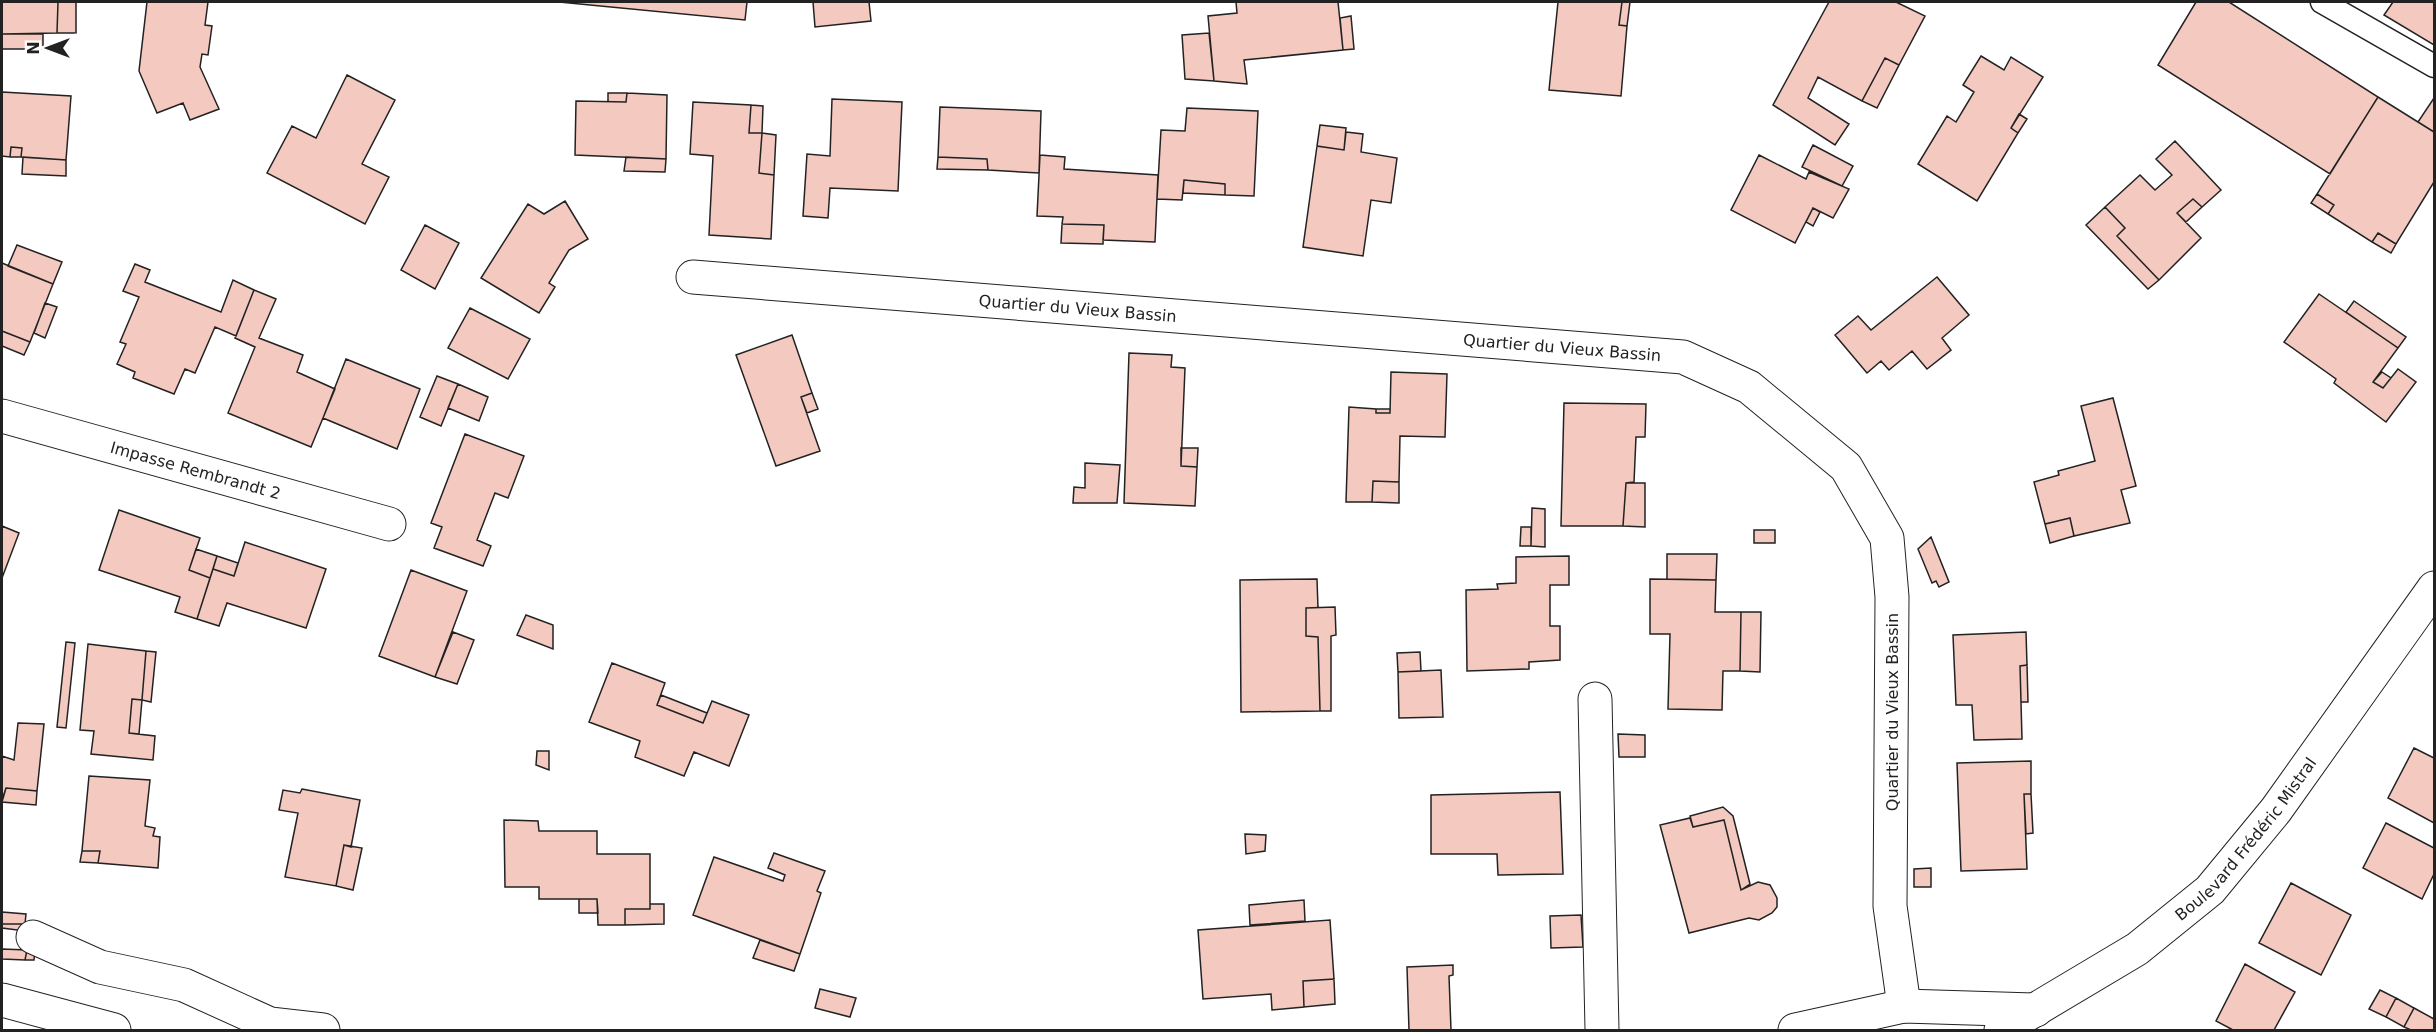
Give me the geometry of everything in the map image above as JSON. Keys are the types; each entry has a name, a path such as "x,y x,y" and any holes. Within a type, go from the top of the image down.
{"street":[{"name":"Quartier du Vieux Bassin","path":"693,277 1683,357 1749,387 1846,467 1887,537 1892,597 1890,906 1904,1006"},
{"name":"Impasse Rembrandt 2","path":"2,416 390,524"},
{"name":"Boulevard Frédéric Mistral","path":"2001,1030 2137,949 2210,890 2276,810 2434,588"},
{"path":"1595,699 1602,1030"},
{"path":"33,937 100,967 184,985 270,1024 323,1030"},
{"path":"2,1000 114,1030"},
{"path":"1795,1030 1904,1006 2036,1010"}],"lane":[{"path":"2322,2 2434,66"}],"building":[{"path":"2,2 58,2 57,33 2,34"},
{"path":"58,2 76,2 76,33 57,33"},
{"path":"147,2 208,2 205,25 212,26 208,55 202,54 200,67 219,109 190,120 183,103 157,113 139,71"},
{"path":"559,2 747,2 745,20"},
{"path":"813,2 869,2 871,21 815,27"},
{"path":"1236,2 1338,2 1343,50 1244,60 1247,84 1214,81 1208,16 1237,13"},
{"path":"1558,2 1622,2 1619,25 1627,26 1621,96 1549,90"},
{"path":"1622,2 1630,2 1627,26 1619,25"},
{"path":"1829,2 1896,2 1925,16 1899,65 1885,58 1862,101 1818,77 1808,98 1849,124 1835,145 1773,105"},
{"path":"2196,2 2229,2 2378,97 2330,174 2158,65"},
{"path":"2393,2 2434,2 2434,45 2384,15"},
{"path":"1351,16 1354,49 1343,50 1340,18"},
{"path":"1209,33 1214,81 1185,79 1182,35"},
{"path":"2,34 43,34 43,49 2,49"},
{"path":"1981,56 2004,70 2011,57 2043,77 2011,128 2018,133 1977,201 1918,164 1947,116 1956,122 1974,92 1963,85"},
{"path":"1885,58 1899,65 1877,108 1862,101"},
{"path":"347,75 395,100 362,164 389,177 365,224 267,173 292,126 316,138"},
{"path":"2,92 71,96 66,160 21,157 22,148 11,147 10,157 2,156"},
{"path":"608,93 627,93 626,102 608,102"},
{"path":"627,93 667,95 666,159 575,155 576,101 626,102"},
{"path":"2378,97 2434,132 2434,182 2396,244 2378,233 2372,242 2328,214 2334,205 2317,194"},
{"path":"2434,98 2434,132 2418,122"},
{"path":"832,99 902,102 898,191 830,188 828,218 803,216 807,154 830,156"},
{"path":"693,102 751,105 749,133 762,133 759,173 774,175 771,239 709,235 713,156 690,154"},
{"path":"751,105 763,106 762,133 749,133"},
{"path":"940,107 1041,111 1039,173 988,170 987,159 938,157"},
{"path":"1187,108 1258,111 1254,196 1225,195 1225,184 1184,180 1182,200 1157,199 1161,130 1185,131"},
{"path":"2019,114 2027,119 2018,133 2011,128"},
{"path":"1320,125 1346,128 1344,150 1317,146"},
{"path":"1346,132 1363,134 1361,152 1397,158 1391,203 1371,200 1363,256 1303,247 1317,146 1344,150"},
{"path":"762,133 776,135 774,175 759,173"},
{"path":"2175,141 2221,190 2202,207 2193,199 2177,213 2201,238 2159,280 2117,236 2125,228 2105,207 2140,175 2155,190 2172,175 2156,159"},
{"path":"1813,145 1853,166 1842,186 1802,167"},
{"path":"11,147 22,148 21,157 10,157"},
{"path":"1040,155 1065,157 1064,169 1158,175 1155,242 1103,240 1104,225 1062,224 1063,217 1037,216"},
{"path":"1759,155 1806,179 1809,172 1849,189 1833,218 1813,208 1795,243 1731,210"},
{"path":"23,157 66,160 66,176 22,174"},
{"path":"626,157 666,159 665,172 624,171"},
{"path":"938,157 987,159 988,170 937,169"},
{"path":"1184,180 1225,184 1225,195 1183,193"},
{"path":"2317,194 2334,205 2328,214 2311,203"},
{"path":"2193,199 2202,207 2186,222 2177,213"},
{"path":"565,201 588,239 569,250 549,283 555,287 539,313 481,278 528,204 544,214"},
{"path":"2105,207 2125,228 2117,236 2159,280 2148,289 2086,225"},
{"path":"1813,208 1820,212 1813,226 1806,222"},
{"path":"1062,224 1104,225 1103,244 1061,243"},
{"path":"425,225 459,243 435,289 401,270"},
{"path":"2378,233 2396,244 2391,253 2372,242"},
{"path":"17,245 62,262 53,284 8,266"},
{"path":"2,263 53,284 30,342 2,331"},
{"path":"135,264 150,270 145,282 221,312 233,280 254,290 236,336 215,327 195,373 185,369 174,394 133,378 135,372 117,364 126,344 120,342 139,297 123,291"},
{"path":"1937,277 1969,315 1942,338 1951,350 1927,369 1912,351 1889,370 1881,361 1867,373 1835,335 1858,316 1871,330"},
{"path":"254,290 276,299 259,338 303,355 297,372 335,389 311,447 228,413 255,347 235,338"},
{"path":"2319,294 2398,348 2373,382 2383,388 2398,369 2416,382 2386,422 2334,383 2336,379 2284,342"},
{"path":"2354,301 2406,337 2398,348 2346,312"},
{"path":"45,303 57,307 45,338 34,333"},
{"path":"470,308 530,339 508,379 448,348"},
{"path":"2,331 30,342 24,355 2,346"},
{"path":"792,335 812,393 801,397 820,451 776,466 736,355"},
{"path":"1129,353 1172,355 1171,367 1185,368 1181,466 1197,467 1195,506 1124,503"},
{"path":"346,359 420,389 397,449 323,418"},
{"path":"1391,372 1447,374 1445,437 1400,436 1399,482 1373,481 1372,502 1346,502 1349,407 1376,409 1376,413 1390,413"},
{"path":"2382,372 2391,378 2383,388 2373,382"},
{"path":"437,376 458,384 441,426 420,417"},
{"path":"458,384 488,397 479,421 448,408"},
{"path":"812,393 818,409 807,413 801,397"},
{"path":"2113,398 2136,486 2121,490 2130,523 2074,536 2070,518 2045,524 2034,482 2059,475 2058,471 2095,461 2081,406"},
{"path":"1564,403 1646,404 1645,437 1636,437 1634,482 1626,483 1623,526 1561,526"},
{"path":"1376,409 1390,409 1390,413 1376,413"},
{"path":"465,434 524,456 508,498 495,493 477,540 491,546 483,566 434,548 442,527 431,523"},
{"path":"1181,448 1198,448 1197,467 1181,466"},
{"path":"1085,463 1120,465 1117,503 1073,503 1074,487 1085,488"},
{"path":"1373,481 1399,482 1399,503 1372,502"},
{"path":"1626,483 1645,483 1645,527 1623,526"},
{"path":"1532,508 1545,509 1545,547 1531,546"},
{"path":"119,510 200,538 189,570 210,578 197,619 175,612 180,597 99,570"},
{"path":"2070,518 2074,536 2050,543 2045,524"},
{"path":"2,526 19,533 2,578"},
{"path":"1521,527 1531,527 1531,546 1520,546"},
{"path":"1754,530 1775,530 1775,543 1754,543"},
{"path":"1931,537 1949,582 1939,587 1936,581 1932,583 1918,549"},
{"path":"245,542 326,569 306,628 227,603 219,626 197,619 213,569 234,576"},
{"path":"196,549 217,556 210,578 189,570"},
{"path":"1667,554 1717,554 1716,580 1667,579"},
{"path":"217,556 238,563 234,576 213,569"},
{"path":"1569,556 1569,585 1550,585 1550,626 1560,626 1560,660 1529,662 1529,669 1467,671 1466,590 1498,589 1497,584 1516,583 1516,557"},
{"path":"411,570 467,591 435,677 379,656"},
{"path":"1317,579 1318,608 1306,608 1306,636 1318,637 1320,711 1241,712 1240,580"},
{"path":"1650,579 1716,580 1715,612 1741,612 1740,671 1723,671 1722,710 1668,709 1670,634 1650,634"},
{"path":"1335,607 1336,635 1331,636 1331,711 1320,711 1318,637 1306,636 1306,608"},
{"path":"1741,612 1761,612 1760,672 1740,671"},
{"path":"526,615 553,625 553,649 517,635"},
{"path":"453,632 474,640 457,684 435,677"},
{"path":"2026,632 2027,665 2020,666 2022,739 1974,740 1972,705 1956,705 1953,635"},
{"path":"66,642 75,643 66,728 57,727"},
{"path":"88,644 146,651 142,700 132,699 129,733 155,736 153,760 91,754 94,731 80,730"},
{"path":"146,651 156,652 151,702 142,700"},
{"path":"1420,652 1421,671 1398,672 1397,653"},
{"path":"612,663 665,683 657,705 703,723 712,701 749,715 729,766 694,752 684,776 635,757 640,741 589,722"},
{"path":"2027,665 2028,702 2021,702 2020,666"},
{"path":"1441,670 1443,717 1399,718 1398,672"},
{"path":"661,695 707,713 703,723 657,705"},
{"path":"132,699 142,700 139,734 129,733"},
{"path":"18,723 44,724 37,791 6,788 2,800 2,756 14,760"},
{"path":"1618,734 1645,735 1645,757 1619,757"},
{"path":"2414,748 2434,758 2434,823 2388,798"},
{"path":"537,751 549,751 549,770 536,765"},
{"path":"2031,761 2031,794 2024,794 2027,869 1961,871 1957,763"},
{"path":"89,776 150,780 145,826 155,828 153,836 160,837 158,868 98,863 100,851 82,851"},
{"path":"6,788 37,791 36,805 2,802"},
{"path":"302,789 360,800 351,847 344,845 336,886 285,877 298,813 279,810 283,790 300,793"},
{"path":"1560,792 1563,874 1498,875 1497,854 1431,854 1431,795"},
{"path":"2024,794 2031,794 2033,833 2026,834"},
{"path":"1723,807 1733,816 1750,884 1741,890 1724,820 1693,827 1690,816"},
{"path":"1690,818 1693,827 1724,820 1741,890 1758,882 1770,885 1777,898 1777,907 1772,913 1759,920 1749,918 1689,933 1660,825"},
{"path":"504,820 538,821 539,831 597,831 597,854 650,854 650,909 625,909 625,925 598,925 597,899 539,899 539,887 505,887"},
{"path":"2386,823 2434,848 2434,874 2422,899 2363,868"},
{"path":"1245,834 1266,835 1265,851 1246,854"},
{"path":"344,845 362,848 353,890 336,886"},
{"path":"82,851 100,851 98,863 80,862"},
{"path":"774,853 825,871 817,891 821,893 800,954 693,915 714,857 783,881 785,875 768,868"},
{"path":"1931,868 1931,887 1914,887 1914,869"},
{"path":"2291,883 2351,915 2321,975 2259,943"},
{"path":"579,899 597,899 598,913 579,913"},
{"path":"1304,900 1305,921 1250,925 1249,905"},
{"path":"650,904 664,904 664,924 625,925 625,909 650,909"},
{"path":"2,912 26,914 25,924 2,924"},
{"path":"1581,915 1583,947 1551,948 1550,916"},
{"path":"1330,920 1334,979 1303,981 1304,1007 1272,1010 1271,994 1203,999 1198,930"},
{"path":"2,924 25,924 25,931 2,928"},
{"path":"760,940 800,954 794,971 753,958"},
{"path":"2,949 27,950 25,960 2,959"},
{"path":"27,950 35,950 34,960 25,960"},
{"path":"2245,964 2295,992 2274,1030 2233,1030 2216,1021"},
{"path":"1453,965 1453,975 1449,976 1451,1030 1409,1030 1407,967"},
{"path":"1334,979 1335,1004 1304,1007 1303,981"},
{"path":"820,989 856,998 850,1017 815,1008"},
{"path":"2380,990 2396,998 2386,1017 2369,1009"},
{"path":"2396,998 2414,1008 2404,1027 2386,1017"},
{"path":"2414,1008 2434,1019 2434,1030 2411,1030 2404,1027"}]}
